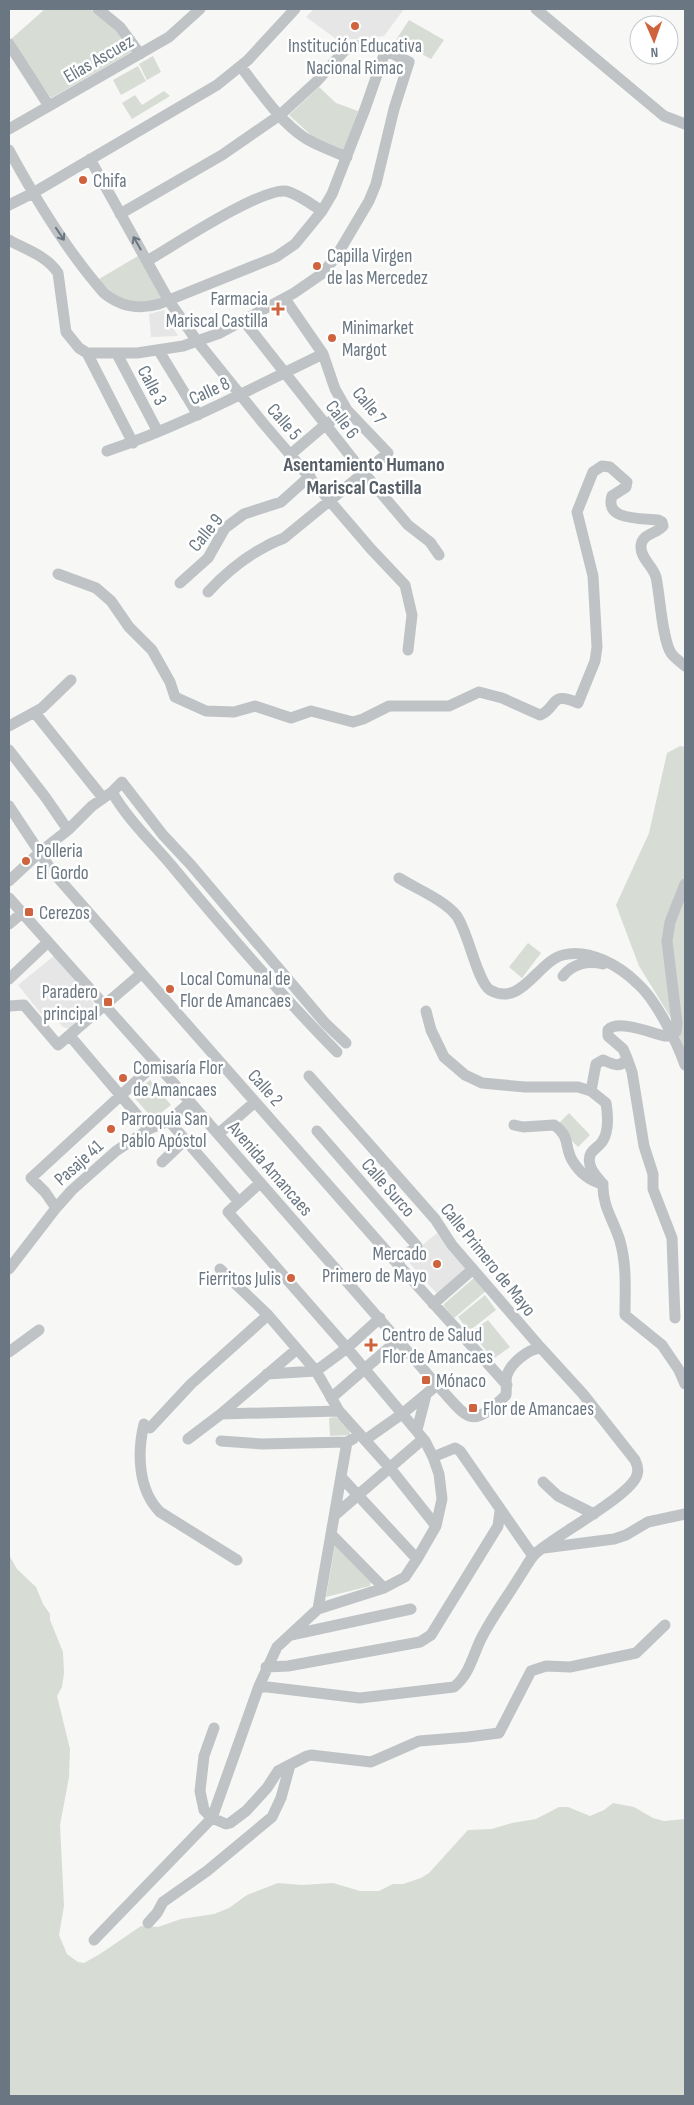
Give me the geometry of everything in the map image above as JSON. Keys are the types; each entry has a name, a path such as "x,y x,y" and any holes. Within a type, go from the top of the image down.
{"street":[{"path":"98,9 120,27 140,54"},
{"path":"536,9 664,116 685,124"},
{"name":"Elías Ascuez","path":"9,129 169,37 192,11"},
{"path":"9,205 33,193 217,84 241,67 287,11"},
{"path":"9,44 49,106"},
{"path":"9,240 34,252 53,265 58,272 66,332 79,348 88,353 117,354 159,351 220,333 285,299 323,273 337,255 369,202 376,184 394,109 409,62 375,45 355,46 345,50 316,82 280,115 222,155 120,214"},
{"path":"9,150 33,193 95,283 112,299 130,307 140,308 170,301 288,251 322,211 347,157 386,49"},
{"path":"241,67 280,115 303,137 347,157"},
{"name":"Calle 5","path":"90,159 170,301 197,341 290,454 405,586 412,615 408,650"},
{"path":"147,261 206,226 268,193 286,191 322,211"},
{"name":"Calle 7","path":"285,299 323,354 335,388 347,410 388,453 364,473"},
{"name":"Calle 6","path":"244,321 364,473 408,525 430,542 439,555"},
{"path":"159,351 198,415"},
{"path":"88,353 133,443"},
{"name":"Calle 3","path":"117,354 158,432"},
{"name":"Calle 8","path":"107,451 133,443 198,415 323,354"},
{"path":"290,454 325,425 347,410"},
{"path":"58,574 89,585 107,597 129,627 152,650 170,682 175,697 200,710 234,712 254,706 286,717 297,717 311,711 353,722 393,705 443,707 459,702 475,692 479,692 502,698 540,715 557,699 566,698 578,702 595,661 597,639 593,576 576,512 593,472 602,466 610,466 626,479 627,485 612,496 611,509 618,515 662,522 663,526 660,529 648,534 643,539 641,550 656,575 664,625 671,652 685,666"},
{"path":"208,592 244,558 264,546 284,538 364,473"},
{"name":"Calle 9","path":"180,584 208,558 225,528 244,514 281,502 310,476"},
{"path":"9,726 34,713 71,680"},
{"path":"34,713 162,853 230,935 337,1052"},
{"path":"9,750 68,830"},
{"path":"9,881 40,852 68,830 92,806 122,782 163,835 191,865 325,1023 346,1043"},
{"name":"Calle 2","path":"9,806 52,871 433,1304 507,1385"},
{"path":"399,878 448,907 455,914 464,928 487,988 492,991 505,993 520,989 547,963 563,954 586,954 612,966 638,984 674,1035 685,1065"},
{"path":"674,1035 677,1023 667,941 670,922 685,884"},
{"name":"Avenida Amancaes","path":"9,898 17,912 48,942 105,1005 437,1385 467,1416 474,1418 488,1413 506,1395 507,1385"},
{"path":"9,924 17,912"},
{"path":"9,979 48,942"},
{"path":"563,976 568,970 577,965 598,962 612,966"},
{"path":"9,1006 24,1005 58,1045 142,973"},
{"path":"426,1011 431,1030 444,1057 465,1075 482,1083 525,1087 578,1087 591,1091 606,1104 606,1133 601,1143 592,1151 590,1157 592,1169 603,1184 606,1208 620,1239 625,1264 625,1315 662,1345 679,1370 685,1384"},
{"path":"674,1035 665,1036 619,1025 608,1030 608,1036 623,1050 632,1072 644,1146 653,1174 654,1189 672,1238 675,1318"},
{"path":"70,1036 149,1129"},
{"path":"591,1091 596,1064 599,1060 613,1065 621,1065 627,1058"},
{"path":"56,1208 32,1178 156,1063"},
{"name":"Calle Primero de Mayo","path":"309,1076 434,1219 452,1245 583,1394 635,1460 638,1467 637,1475 632,1482 594,1514"},
{"name":"Pasaje 41","path":"9,1269 72,1190 116,1151 149,1129 169,1121 190,1102"},
{"path":"218,1134 255,1102"},
{"path":"169,1121 239,1202"},
{"path":"514,1125 523,1127 554,1125 564,1135 572,1159 586,1177 593,1182 603,1184"},
{"name":"Calle Surco","path":"316,1131 417,1246 396,1262"},
{"path":"162,1162 185,1140"},
{"path":"94,1940 212,1818 266,1667 277,1647 292,1635 318,1608 384,1588 405,1577 436,1526 442,1499 439,1474 433,1457 420,1435 228,1212 260,1183"},
{"path":"220,1269 268,1315 297,1349 316,1372 339,1411 390,1468 436,1526"},
{"path":"433,1304 474,1269"},
{"path":"237,1560 160,1512 152,1504 146,1489 140,1462 139,1443 147,1426 268,1315"},
{"path":"267,1374 316,1372 347,1348 380,1318"},
{"path":"9,1352 39,1330"},
{"path":"331,1398 398,1340"},
{"path":"507,1385 508,1372 512,1366 527,1353 541,1348"},
{"path":"188,1438 221,1414 297,1349"},
{"path":"221,1441 262,1444 347,1442 363,1438 402,1414 437,1385"},
{"path":"335,1515 390,1468 420,1435 426,1395"},
{"path":"221,1414 339,1411"},
{"path":"318,1608 347,1442"},
{"path":"433,1457 455,1448 458,1449 500,1511 537,1552"},
{"path":"342,1478 417,1558"},
{"path":"259,1686 360,1698 454,1687 463,1680 474,1659 482,1636 537,1552 594,1514 558,1496 542,1482"},
{"path":"266,1667 288,1666 420,1642 431,1635 498,1526 500,1511"},
{"path":"537,1552 614,1539 626,1535 648,1522 685,1514"},
{"path":"332,1535 384,1588"},
{"path":"292,1635 411,1609"},
{"path":"214,1728 204,1756 200,1791 204,1810 212,1818 226,1824 230,1823 251,1806 267,1788 278,1771 311,1755 371,1762 419,1741 468,1737 499,1732 531,1671 546,1666 570,1667 636,1653 665,1625"},
{"path":"148,1923 157,1913 163,1902 207,1871 272,1817 282,1798 290,1765"}],"shaded area":[{"path":"45,9 90,9 115,29 133,51 51,98 10,40"},
{"name":"Institución Educativa Nacional Rimac","path":"314,9 404,9 384,36 339,41 306,17"},
{"path":"409,20 444,40 431,59 396,40"},
{"path":"153,56 161,72 147,80 139,64"},
{"path":"138,66 146,81 121,95 113,80"},
{"path":"319,87 336,103 358,111 344,150 313,137 289,115"},
{"path":"164,91 170,96 132,119 122,103 135,95 142,105"},
{"path":"138,256 162,297 143,302 127,300 112,292 99,279"},
{"path":"164,310 178,336 151,337 149,314"},
{"path":"680,746 685,747 685,1053 676,1026 639,966 616,905 649,833 667,753"},
{"path":"528,943 541,953 522,978 509,967"},
{"path":"55,955 97,1008 70,1029 63,1027 50,1013 43,1016 18,985"},
{"path":"150,1080 171,1105 153,1119 132,1095"},
{"path":"569,1113 590,1135 578,1147 557,1125"},
{"name":"Mercado Primero de Mayo","path":"437,1233 468,1269 438,1295 406,1259"},
{"path":"474,1278 486,1291 454,1318 444,1304"},
{"path":"485,1295 496,1310 469,1331 458,1317"},
{"path":"488,1320 510,1347 493,1359 471,1332"},
{"path":"335,1417 346,1423 350,1435 330,1436 329,1418"},
{"path":"335,1545 371,1582 370,1586 326,1597"},
{"path":"9,1555 17,1569 36,1587 43,1604 50,1614 50,1620 63,1652 64,1673 62,1687 57,1696 70,1749 69,1777 60,1825 64,1906 59,1935 67,1954 78,1962 84,1963 141,1926 158,1927 181,1919 214,1914 229,1908 247,1895 278,1883 302,1885 333,1883 360,1891 379,1891 393,1884 403,1884 429,1873 468,1830 492,1829 536,1819 559,1807 568,1807 590,1816 604,1810 613,1803 634,1807 653,1818 664,1821 685,1819 685,2096 9,2096"}],"place":[{"name":"Institución Educativa Nacional Rimac","path":"355,26"},
{"name":"Chifa","path":"83,180"},
{"name":"Capilla Virgen de las Mercedez","path":"317,266"},
{"name":"Farmacia Mariscal Castilla","path":"278,309"},
{"name":"Minimarket Margot","path":"332,338"},
{"name":"Polleria El Gordo","path":"26,861"},
{"name":"Cerezos","path":"29,912"},
{"name":"Local Comunal de Flor de Amancaes","path":"170,989"},
{"name":"Paradero principal","path":"108,1002"},
{"name":"Comisaría Flor de Amancaes","path":"123,1078"},
{"name":"Parroquia San Pablo Apóstol","path":"111,1129"},
{"name":"Mercado Primero de Mayo","path":"437,1264"},
{"name":"Fierritos Julis","path":"291,1278"},
{"name":"Centro de Salud Flor de Amancaes","path":"371,1345"},
{"name":"Mónaco","path":"426,1380"},
{"name":"Flor de Amancaes","path":"473,1408"}],"district":[{"name":"Asentamiento Humano Mariscal Castilla","path":"364,476"}]}
